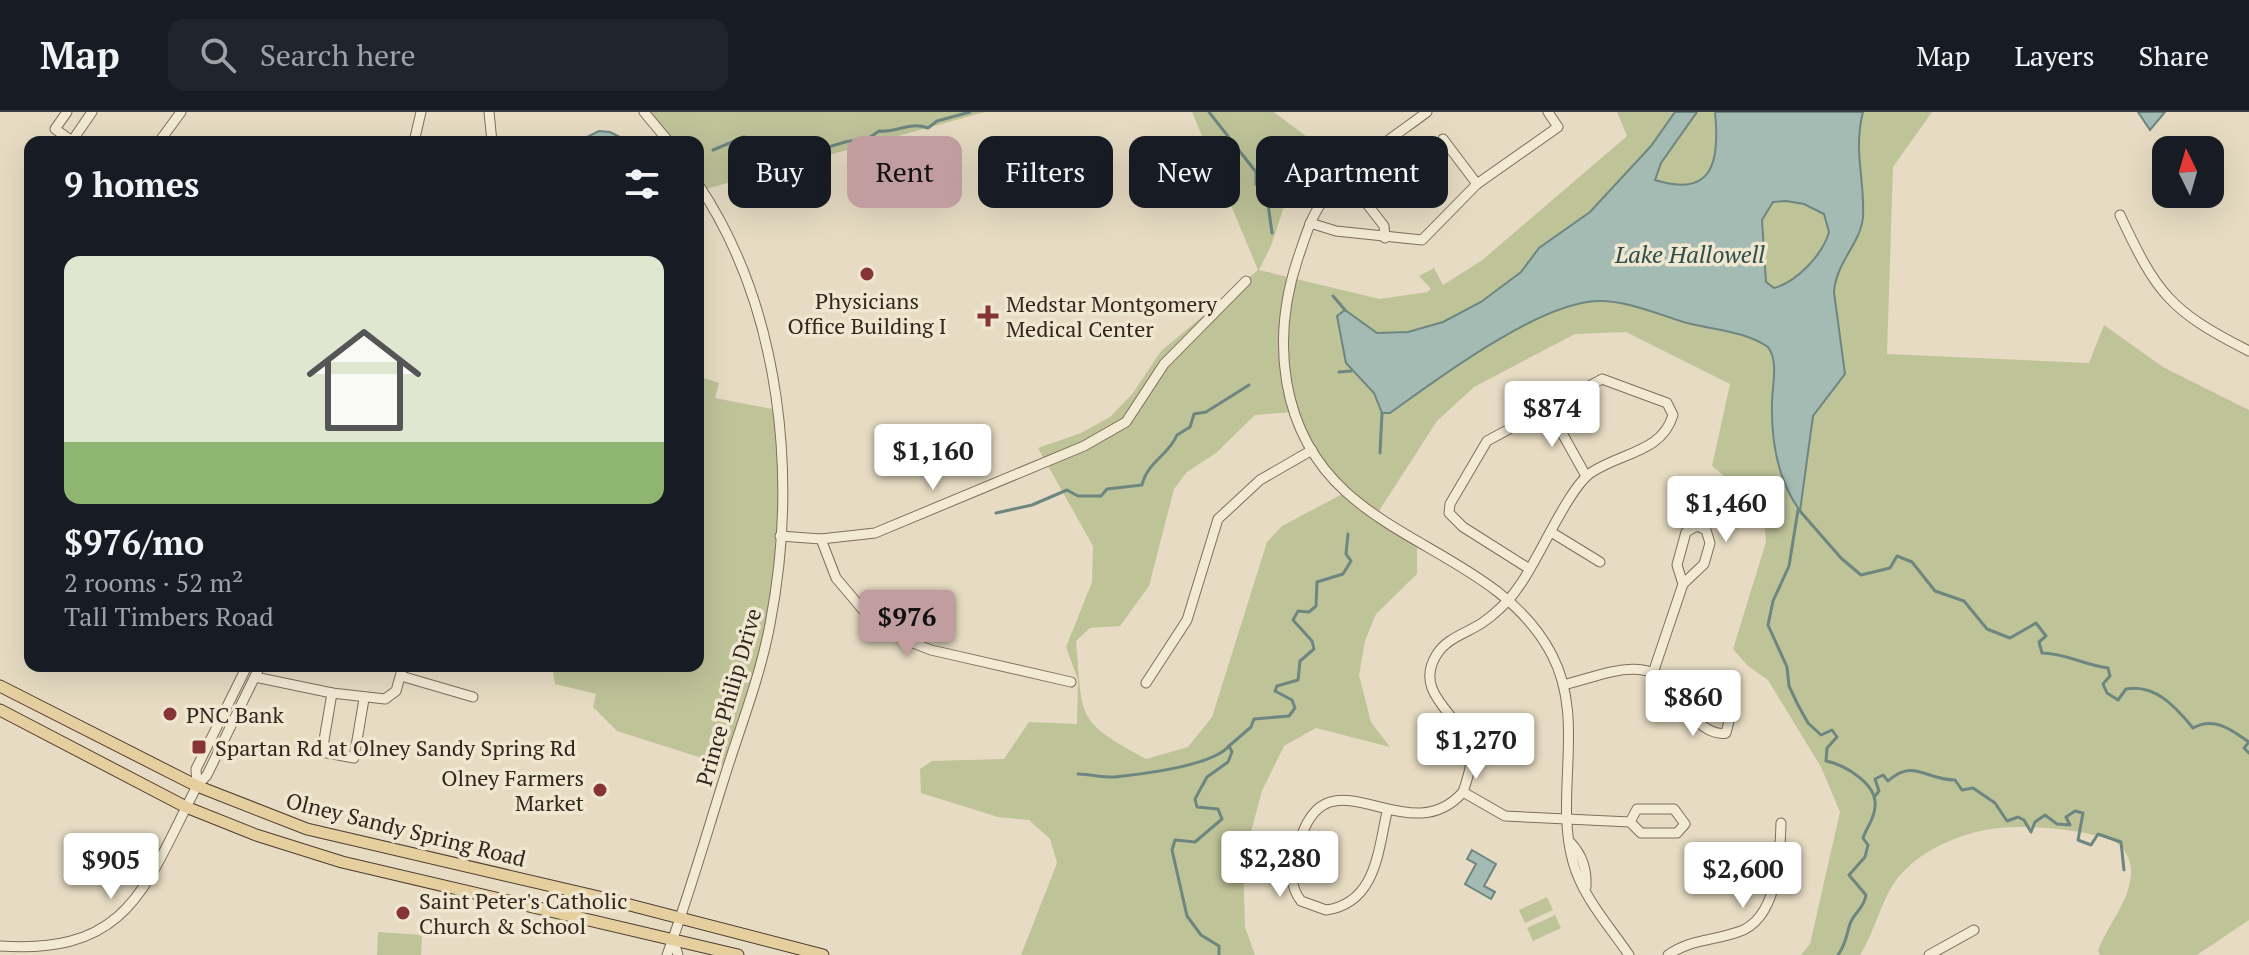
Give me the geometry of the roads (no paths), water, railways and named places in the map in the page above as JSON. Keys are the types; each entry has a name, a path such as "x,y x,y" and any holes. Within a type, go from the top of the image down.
{"main road":[{"name":"Olney Sandy Spring Road","path":"0,686 197,786 307,829 823,955"},
{"name":"Olney Sandy Spring Road","path":"0,710 186,807 256,835 342,862 738,955"}],"street":[{"path":"65,136 55,129 67,112"},
{"path":"75,136 92,112"},
{"path":"415,136 421,112"},
{"path":"489,112 491,136"},
{"path":"644,112 664,136"},
{"path":"1427,112 1348,173 1310,223 1289,287 1282,362 1293,412 1312,450 1353,498 1396,530 1508,598 1535,627 1553,657 1563,685 1569,727 1565,819 1571,843 1578,851 1587,874 1586,890 1629,955"},
{"path":"1310,223 1385,238 1422,240 1477,184 1558,127 1548,112"},
{"path":"163,136 176,114"},
{"path":"1448,146 1477,184"},
{"name":"Prince Philip Drive","path":"667,955 674,942 770,626 780,536 782,451 764,333 748,286 704,196"},
{"path":"1370,208 1384,226 1385,238"},
{"path":"2120,215 2143,265 2165,296 2197,322 2249,351"},
{"path":"780,536 852,538 908,521 1117,429 1126,422 1164,364 1246,281"},
{"path":"1387,812 1373,877 1361,893 1326,910 1301,901 1291,875 1302,830 1315,808 1344,798 1387,812 1426,814 1450,805 1463,792 1470,770 1468,742 1439,705 1431,676 1438,653 1453,638 1489,617 1517,589 1586,476 1663,438 1668,432 1672,409 1667,403 1608,378 1592,382 1487,441 1450,504 1453,519 1528,568"},
{"path":"1547,406 1586,476"},
{"path":"1146,683 1187,620 1218,519 1260,480 1312,450"},
{"path":"1654,670 1683,584 1699,572 1710,543 1706,530 1697,526 1686,532 1677,565 1683,584"},
{"path":"1551,532 1600,562"},
{"path":"821,539 836,578 880,630 931,650 1071,682"},
{"path":"1563,685 1622,671 1654,670 1682,691 1703,695 1723,712 1729,721 1726,733 1711,732 1685,708 1682,691"},
{"path":"197,786 196,769 244,672"},
{"path":"0,946 60,950 93,936 115,921 135,898 197,786 207,775 257,672"},
{"path":"255,677 364,699 391,696 402,672"},
{"path":"405,672 473,697"},
{"path":"332,693 322,752 354,758 364,699"},
{"path":"1463,792 1505,816 1630,822 1641,833 1677,833 1685,824 1674,809 1637,809 1630,822"},
{"path":"1668,955 1698,939 1741,932 1760,917 1772,889 1781,823"},
{"path":"1929,955 1974,930"},
{"path":"674,942 678,955"}],"water":[{"name":"Lake Hallowell","path":"1675,112 1697,112 1661,163 1655,180 1690,184 1701,180 1709,172 1714,160 1715,112 1863,112 1859,153 1863,217 1858,235 1839,271 1834,292 1845,374 1813,416 1800,511 1786,486 1774,445 1774,367 1771,353 1768,347 1739,334 1687,323 1620,303 1598,301 1574,305 1548,314 1490,345 1390,413 1382,413 1374,393 1346,363 1337,316 1345,310 1377,333 1408,332 1443,322 1481,302 1521,272 1539,248 1590,212 1651,146","holes":["1773,202 1804,204 1824,214 1829,232 1808,266 1791,280 1774,288 1766,282 1762,220"]},
{"path":"2138,112 2165,112 2150,130"},
{"path":"599,131 618,136 589,136"},
{"path":"1472,850 1496,864 1484,886 1495,892 1491,899 1465,884 1476,864 1467,859"}],"waterway":[{"path":"713,150 744,137 781,152 802,154 848,141 866,140 879,131 915,126 928,128 937,121 970,112"},
{"path":"1209,112 1256,172 1256,184 1268,204 1272,233"},
{"path":"1333,296 1345,310"},
{"path":"1339,372 1351,371"},
{"path":"996,513 1032,505 1067,490 1078,496 1101,496 1107,489 1142,485 1148,470 1177,435 1190,427 1194,414 1206,412 1249,385"},
{"path":"1380,453 1382,413"},
{"path":"1798,510 1789,566 1773,601 1768,625 1787,667 1789,686 1808,723 1821,735 1832,730 1837,737 1827,748 1826,761 1859,777 1875,799 1873,816 1863,838 1868,845 1865,857 1849,875 1866,895 1865,900 1852,920 1838,955"},
{"path":"1799,510 1841,558 1861,575 1890,568 1897,556 1912,562 1935,591 1964,601 1987,629 2010,638 2036,623 2046,636 2039,642 2042,653 2108,668 2110,676 2103,684 2107,693 2118,700 2126,689 2155,693 2172,705 2193,728 2208,723 2236,733 2249,742 2244,748 2249,753"},
{"path":"1219,955 1219,946 1201,935 1187,916 1172,850 1175,840 1195,842 1222,819 1218,809 1197,807 1195,799 1207,777 1228,762 1232,752 1229,746 1251,727 1254,719 1289,716 1295,708 1292,700 1275,691 1277,686 1298,680 1300,661 1314,649 1312,641 1293,620 1298,611 1309,612 1316,606 1317,582 1343,574 1351,561 1346,554 1348,534"},
{"path":"1078,774 1111,777 1159,771 1208,759 1229,746"},
{"path":"1875,796 1879,791 1875,779 1883,775 1888,781 1897,774 1913,771 1955,780 1962,790 1973,788 1995,803 2007,821 2018,817 2024,820 2031,832 2035,822 2045,815 2057,824 2070,825 2066,817 2075,811 2083,813 2078,840 2091,845 2098,834 2121,842 2124,870"}],"place":[{"name":"Physicians Office Building I","path":"867,274"},
{"name":"Medstar Montgomery Medical Center","path":"988,316"},
{"name":"PNC Bank","path":"170,714"},
{"name":"Spartan Rd at Olney Sandy Spring Rd","path":"199,747"},
{"name":"Olney Farmers Market","path":"600,790"},
{"name":"Saint Peter's Catholic Church & School","path":"403,913"}]}
